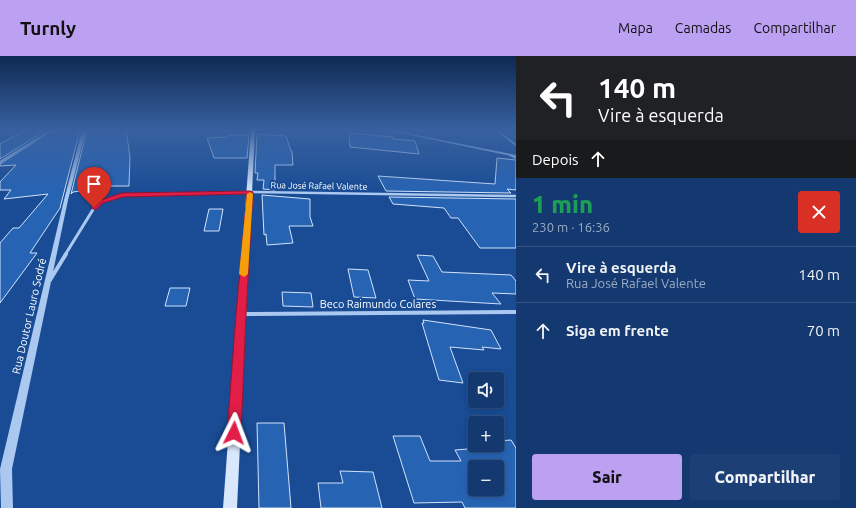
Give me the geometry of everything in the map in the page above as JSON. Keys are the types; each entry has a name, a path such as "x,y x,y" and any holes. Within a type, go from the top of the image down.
{"main road":[{"path":"230,508 252,151"}],"street":[{"path":"0,162 17,151"},
{"name":"Rua Doutor Lauro Sodré","path":"7,508 6,470 79,151"},
{"path":"491,151 516,157"},
{"name":"Rua José Rafael Valente","path":"48,284 94,208 100,202 122,195 250,192 516,196"},
{"name":"Beco Raimundo Colares","path":"241,314 516,312"}],"building":[{"path":"0,151 13,151 0,159"},
{"path":"20,151 75,151 60,208 30,253 37,253 0,303 0,243 13,228 19,228 48,194 4,199 11,190 0,190 0,182 16,165 0,166 0,164"},
{"path":"82,151 129,151 129,186 109,186 73,192 71,194"},
{"path":"212,151 248,151 247,158 214,158"},
{"path":"256,151 292,151 293,165 275,165 275,190 263,189 264,180 257,180 258,173 255,173"},
{"path":"390,151 418,151 419,154"},
{"path":"497,158 516,160 516,190 507,189 511,193 386,191 378,176 495,184"},
{"path":"262,195 310,199 310,217 313,226 289,226 293,243 267,245 266,234 264,235"},
{"path":"389,197 516,199 516,248 480,248 458,218 451,218 444,208 393,204"},
{"path":"209,209 223,209 219,231 204,231"},
{"path":"417,255 433,256 442,272 511,275 516,281 516,294 492,293 501,304 415,299 408,280 429,281"},
{"path":"348,269 368,270 376,298 354,297"},
{"path":"170,288 190,288 186,306 165,306"},
{"path":"282,292 311,293 313,307 283,306"},
{"path":"423,320 491,330 501,349 482,347 484,350 450,347 463,383 439,380 422,323 424,323"},
{"path":"257,423 284,423 291,508 259,508"},
{"path":"393,436 420,436 430,461 461,461 455,450 468,449 468,452 504,452 504,440 511,440 516,448 516,508 465,508 462,502 414,503"},
{"path":"340,471 373,472 382,508 321,508 318,483 343,483"}],"slow traffic":[{"path":"244,274 250,194"}],"route":[{"path":"94,208 100,202 122,195 250,192 234,433"}]}
